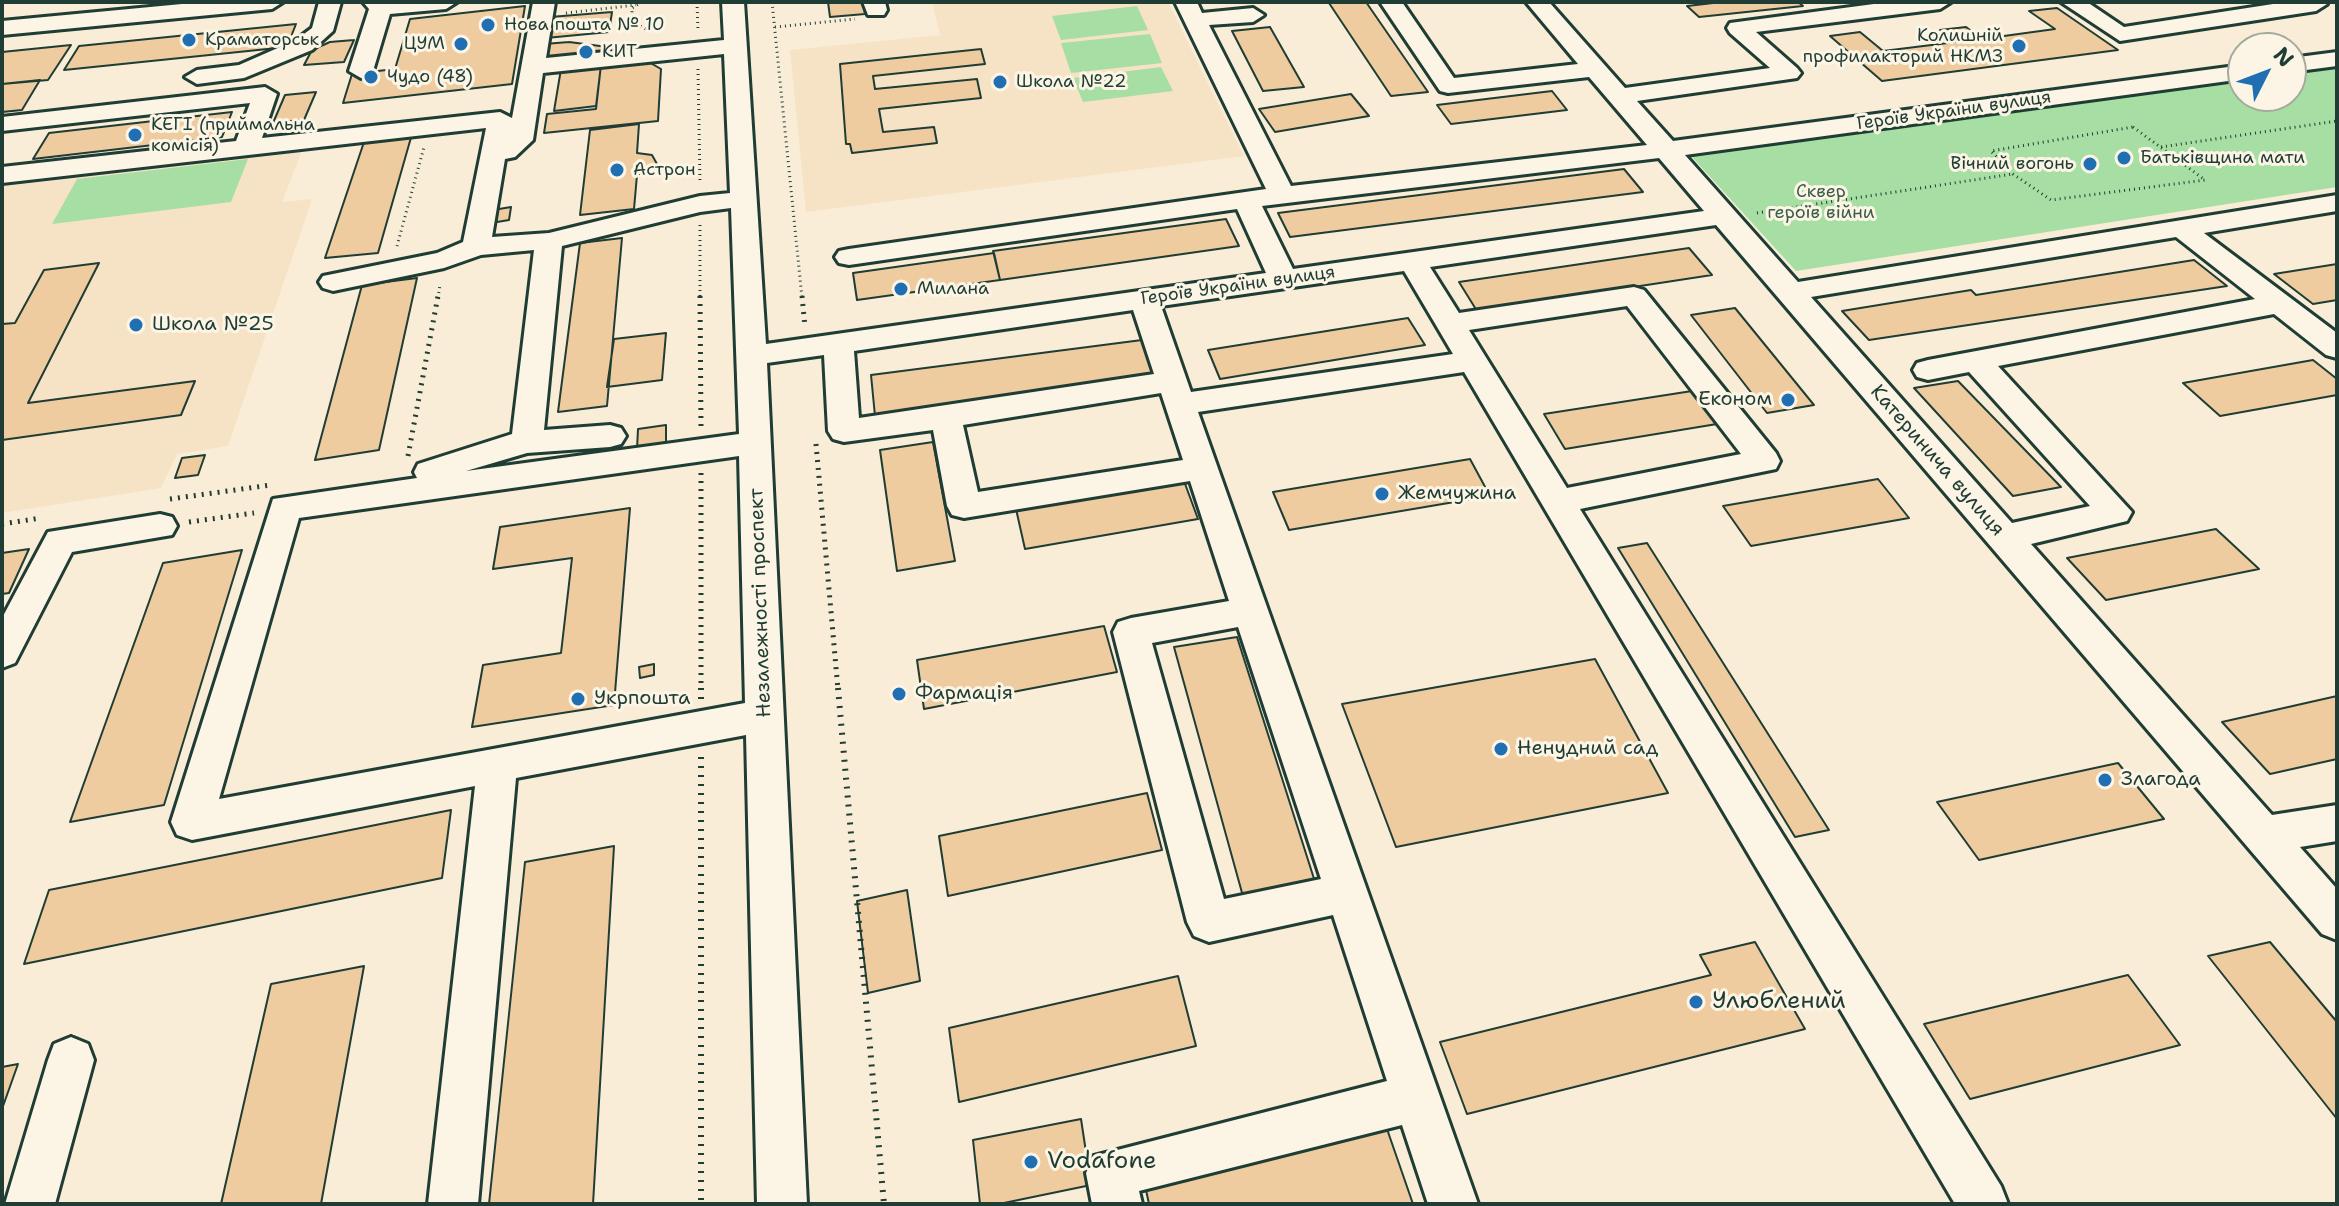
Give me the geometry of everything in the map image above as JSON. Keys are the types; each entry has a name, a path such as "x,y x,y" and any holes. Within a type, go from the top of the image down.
{"street":[{"path":"2,28 272,2"},
{"path":"169,80 244,71 304,45 322,31 330,2"},
{"path":"361,71 377,5 446,2"},
{"name":"Незалежності проспект","path":"733,2 752,356 782,1204"},
{"path":"1391,2 1448,86 1596,69"},
{"name":"Катеринича вулиця","path":"1537,2 2337,920"},
{"path":"1619,96 1789,73 1738,28 1940,2"},
{"path":"2072,2 2120,34 2314,3 2337,16"},
{"path":"493,162 520,140 542,9"},
{"path":"1190,11 1253,15"},
{"path":"1190,11 1282,195"},
{"path":"531,67 735,46"},
{"path":"2307,63 2337,59"},
{"name":"Героїв України вулиця","path":"849,257 1282,195 1666,150 2227,74"},
{"path":"65,94 110,88"},
{"path":"2,124 265,94 246,147"},
{"path":"2,175 500,119 476,247"},
{"path":"333,282 444,260 476,247 549,241 700,204 744,199"},
{"path":"1246,200 1283,279"},
{"path":"1790,292 2337,203"},
{"name":"Героїв України вулиця","path":"752,356 1724,217"},
{"path":"2181,228 2337,348"},
{"path":"527,442 549,241"},
{"path":"1412,261 1983,1204"},
{"path":"1449,324 1634,296 1764,461 1557,502"},
{"path":"1144,299 1453,1204"},
{"path":"1928,370 2279,304"},
{"path":"823,346 844,431 946,417 1471,361"},
{"path":"1976,361 2115,512 2004,538"},
{"path":"946,417 964,506 1202,468"},
{"path":"402,491 431,472 493,449 527,442 610,436"},
{"path":"755,443 285,508 192,822 765,715"},
{"path":"6,635 60,541 160,526"},
{"path":"1251,611 1131,632 1209,922 1346,893"},
{"path":"453,1204 497,765"},
{"path":"2263,835 2337,823"},
{"path":"30,1204 71,1060"},
{"path":"1117,1204 1111,1173 1415,1098"}],"path":[{"path":"697,2 701,451 701,1204"},
{"path":"772,2 823,346"},
{"path":"542,9 636,5"},
{"path":"775,27 877,17 875,6"},
{"path":"2160,147 2337,121"},
{"path":"390,272 429,127"},
{"path":"2133,127 2205,180 2051,200 2013,174 1991,151 2133,127"},
{"path":"1724,217 2013,174"},
{"path":"402,491 444,260"},
{"path":"816,443 884,1204"},
{"path":"160,526 285,508"}],"shaded area":[{"name":"Школа №22","path":"932,2 1168,2 1244,156 806,212 790,50 940,35"},
{"name":"Школа №25","path":"303,148 282,202 312,199 228,446 177,454 161,488 2,513 2,180"}],"green space":[{"path":"1137,6 1148,30 1061,40 1052,16"},
{"path":"1150,34 1162,63 1071,73 1061,43"},
{"name":"Сквер героїв війни","path":"2337,60 2337,187 1796,271 1691,156 2227,76 2227,112 2307,112 2307,65"},
{"path":"1161,67 1173,91 1083,102 1073,78"},
{"path":"248,159 231,202 52,224 77,179"}],"building":[{"path":"828,2 863,2 865,14 830,17"},
{"path":"1366,2 1428,92 1391,96 1329,3"},
{"path":"1722,2 1798,2 1803,6 1699,17 1687,6"},
{"name":"ЦУМ","path":"525,6 512,84 343,103 352,74 395,69 410,19"},
{"name":"Колишній профилакторий НКМЗ","path":"2057,8 2118,50 1882,81 1830,36 1860,32 1883,51 1956,42 1940,30 1966,27 1982,39 2055,29 2029,11"},
{"path":"612,12 609,32 546,38 550,17"},
{"path":"296,24 287,47 64,70 79,46"},
{"path":"1270,27 1304,87 1263,91 1232,31"},
{"path":"354,40 344,62 304,65 312,50 330,42"},
{"name":"КИТ","path":"569,42 631,50 540,63 544,44"},
{"path":"71,45 48,80 2,84 2,52"},
{"path":"981,49 985,64 873,76 875,89 977,79 981,98 879,109 883,132 934,127 937,143 852,153 850,144 846,144 840,64"},
{"path":"647,61 661,69 658,121 544,133 547,114 596,109 601,65"},
{"path":"601,65 596,106 554,111 561,69"},
{"path":"40,80 22,110 2,112 2,84"},
{"path":"1552,91 1567,110 1451,124 1437,105"},
{"path":"316,92 304,120 273,123 285,95"},
{"path":"1351,94 1369,116 1275,132 1259,109"},
{"name":"КЕГІ (приймальна комісія)","path":"232,112 222,137 33,159 49,133"},
{"name":"Астрон","path":"639,124 637,153 652,155 657,164 637,175 634,209 580,215 590,130"},
{"path":"412,134 378,253 325,258 365,139"},
{"path":"1624,169 1643,192 1290,237 1278,213"},
{"path":"511,207 509,220 491,223 493,210"},
{"path":"1226,219 1239,246 1000,280 993,251"},
{"path":"622,238 607,406 558,412 580,243"},
{"path":"1689,248 1712,275 1477,311 1459,282"},
{"path":"994,253 1000,280 857,300 853,273"},
{"path":"2194,260 2227,286 1869,340 1842,311 1971,290 1976,295"},
{"path":"99,263 28,403 195,381 181,415 2,440 2,324 15,323 44,270"},
{"path":"2337,264 2337,300 2313,304 2274,274"},
{"path":"417,278 379,450 315,460 362,285"},
{"path":"1735,308 1814,405 1767,413 1691,315"},
{"path":"1408,318 1425,345 1220,379 1208,350"},
{"path":"666,333 662,380 607,387 614,339"},
{"path":"1142,340 1154,378 875,416 871,375"},
{"path":"2313,360 2337,379 2337,395 2220,416 2183,383"},
{"path":"1958,381 2061,487 2013,496 1914,388"},
{"path":"1692,391 1717,424 1565,449 1544,414"},
{"path":"666,425 666,445 637,449 638,429"},
{"path":"933,442 955,561 897,571 880,450"},
{"path":"205,455 198,475 175,478 182,458"},
{"name":"Жемчужина","path":"1470,459 1490,496 1289,530 1273,492"},
{"path":"1878,479 1909,518 1751,546 1723,506"},
{"path":"1184,481 1198,519 1025,549 1016,509"},
{"path":"630,508 614,705 472,727 483,665 561,653 572,558 493,569 500,527"},
{"path":"2216,529 2259,569 2106,600 2067,558"},
{"path":"1647,543 1829,830 1795,837 1618,548"},
{"path":"29,549 9,593 2,594 2,553"},
{"path":"242,550 164,805 70,822 163,563"},
{"path":"1104,626 1117,672 924,709 917,660"},
{"path":"1237,637 1316,885 1244,900 1174,647"},
{"name":"Ненудний сад","path":"1595,659 1668,793 1396,847 1342,704"},
{"path":"654,664 654,675 640,678 639,667"},
{"path":"2337,696 2337,759 2270,774 2222,722"},
{"path":"2118,763 2164,819 1979,860 1937,802"},
{"path":"1147,793 1162,850 948,896 939,836"},
{"path":"451,810 442,878 24,964 49,890"},
{"path":"614,846 593,1204 489,1204 525,862"},
{"path":"907,890 920,981 868,993 857,901"},
{"name":"Улюблений","path":"1755,942 1805,1029 1467,1114 1440,1042 1711,975 1700,955"},
{"path":"2270,942 2337,1022 2337,1119 2208,956"},
{"path":"364,966 321,1204 221,1204 271,984"},
{"path":"2128,975 2180,1045 1970,1099 1924,1024"},
{"path":"1178,976 1196,1046 959,1102 949,1028"},
{"path":"18,1064 2,1109 2,1067"},
{"name":"Vodafone","path":"1081,1119 1091,1185 999,1204 980,1204 973,1140"},
{"path":"1387,1129 1413,1204 1149,1204 1146,1190"}],"place":[{"name":"Нова пошта № 10","path":"488,25"},
{"name":"Краматорськ","path":"189,40"},
{"name":"ЦУМ","path":"461,44"},
{"name":"Колишній профилакторий НКМЗ","path":"2019,46"},
{"name":"КИТ","path":"586,52"},
{"name":"Чудо (48)","path":"371,77"},
{"name":"Школа №22","path":"1000,82"},
{"name":"КЕГІ (приймальна комісія)","path":"135,135"},
{"name":"Батьківщина мати","path":"2124,158"},
{"name":"Вічний вогонь","path":"2090,164"},
{"name":"Астрон","path":"617,170"},
{"name":"Милана","path":"901,289"},
{"name":"Школа №25","path":"136,325"},
{"name":"Економ","path":"1788,400"},
{"name":"Жемчужина","path":"1382,494"},
{"name":"Фармація","path":"899,694"},
{"name":"Укрпошта","path":"578,699"},
{"name":"Ненудний сад","path":"1501,749"},
{"name":"Злагода","path":"2105,780"},
{"name":"Улюблений","path":"1696,1002"},
{"name":"Vodafone","path":"1031,1162"}]}
